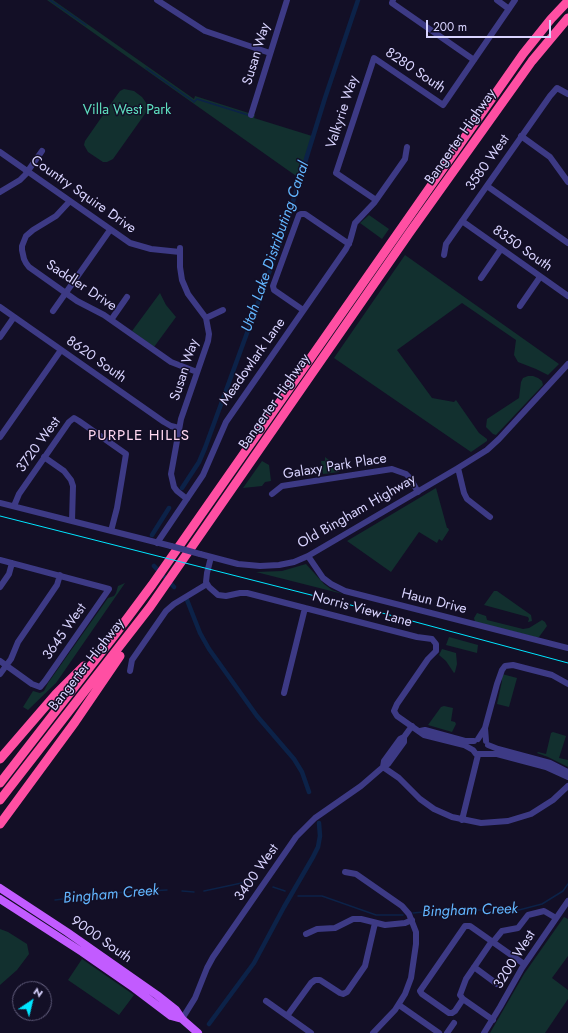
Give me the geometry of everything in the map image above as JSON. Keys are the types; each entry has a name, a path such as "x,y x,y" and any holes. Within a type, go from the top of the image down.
{"highway":[{"name":"Bangerter Highway","path":"0,782 114,636 152,584 522,54 551,19 568,2"},
{"name":"Bangerter Highway","path":"0,800 143,616 406,238 532,61 568,18"},
{"path":"0,824 75,722 140,626 143,616"},
{"path":"0,759 56,694 114,636"}],"main road":[{"name":"9000 South","path":"0,888 136,980 176,1010 182,1019 198,1033"},
{"name":"9000 South","path":"0,899 82,952 140,992 171,1016 182,1019"}],"street":[{"path":"158,0 205,31 270,53"},
{"name":"Susan Way","path":"251,114 287,0"},
{"path":"497,0 510,9"},
{"path":"392,1 474,60 515,0"},
{"name":"8280 South","path":"374,58 443,105 474,60"},
{"name":"Valkyrie Way","path":"374,58 336,173 376,200"},
{"name":"3580 West","path":"444,255 446,244 550,96 557,88 568,94"},
{"path":"522,136 550,157 568,182"},
{"name":"Meadowlark Lane","path":"157,543 208,465 218,437 226,422 349,244 356,221 376,200 406,158 407,147"},
{"path":"0,192 20,180 42,151"},
{"name":"Country Squire Drive","path":"0,152 123,239 137,246 151,249 180,250"},
{"path":"487,186 568,243"},
{"name":"Saddler Drive","path":"70,201 56,216 29,233 22,246 24,259 29,267 82,304 101,313 171,362 197,372"},
{"path":"303,310 276,292 273,288 299,215 305,214 349,244"},
{"name":"8350 South","path":"462,222 568,296"},
{"path":"53,310 110,230"},
{"path":"481,278 501,249"},
{"name":"Susan Way","path":"180,250 180,272 183,284 188,294 206,318 209,338 179,428 171,478 177,491 187,499"},
{"path":"520,306 540,277"},
{"path":"111,320 127,297"},
{"name":"8620 South","path":"0,308 168,424 179,428"},
{"path":"206,318 223,310"},
{"path":"0,337 14,317"},
{"path":"0,437 61,350"},
{"name":"Old Bingham Highway","path":"0,503 238,564 260,566 279,565 294,562 308,556 478,456 496,442 568,364"},
{"path":"562,370 568,374"},
{"name":"3720 West","path":"14,506 19,494 44,457 69,422 74,418 79,420 126,454 117,508 111,531"},
{"path":"44,457 64,471 71,480 73,486 72,521"},
{"path":"458,468 464,493 467,499 490,516"},
{"name":"Galaxy Park Place","path":"272,494 282,486 392,469 406,474 418,492"},
{"name":"Haun Drive","path":"308,556 323,578 345,591 568,648"},
{"path":"130,671 132,660 166,611 174,604 207,584 206,575 211,557"},
{"path":"0,560 60,575 57,585 18,642 13,656 0,674"},
{"path":"0,587 9,574 12,563"},
{"name":"3645 West","path":"6,666 32,684 40,687 50,675 109,589 60,575"},
{"name":"Norris View Lane","path":"207,584 220,596 240,592 245,593 433,640 436,646 435,652 428,659 396,704 394,711 397,716 412,726"},
{"path":"284,693 305,608"},
{"path":"0,661 6,666"},
{"path":"472,750 472,745 485,728 501,672 505,666 513,665 552,675 568,684"},
{"path":"412,726 424,735 464,745 478,755"},
{"name":"3400 West","path":"182,1019 195,998 211,960 296,837 315,818 361,786 383,767 384,761 400,739 404,737 412,726"},
{"path":"485,728 488,748 486,753"},
{"path":"420,731 425,730 465,741 476,740 487,743 498,749 550,763 568,772"},
{"path":"478,755 486,753 497,754 546,767 568,778"},
{"path":"462,820 478,755"},
{"path":"383,767 402,781 427,804 442,813 462,820 490,824 523,817 546,806 568,786"},
{"path":"345,872 356,874 400,904 412,920 416,932 415,951 410,982 405,994 399,1005 373,1033"},
{"name":"3200 West","path":"484,1033 493,1020 524,964 556,918 565,911 568,901"},
{"path":"493,1020 460,996 460,992 466,979 502,931 518,928 528,915 544,911 556,918"},
{"path":"306,934 318,929 335,928 353,919 389,925 412,920"},
{"path":"288,1016 311,983 315,980 320,980 340,993 343,994 347,992 365,966 375,923"},
{"path":"464,999 452,1013 447,1012 420,991 463,927 466,925 470,926 524,964"},
{"path":"474,967 497,984"},
{"path":"266,1001 311,1033"},
{"path":"399,1005 439,1033"},
{"path":"447,1033 454,1023"}],"green space":[{"path":"47,0 53,0 194,99 195,96 255,115 254,118 312,136 299,178"},
{"name":"Villa West Park","path":"124,89 134,91 142,97 147,104 147,111 113,159 103,162 88,152 84,145 85,141 120,91"},
{"path":"369,215 389,229 382,239 360,223"},
{"path":"405,255 559,364 548,375 518,362 514,355 516,340 462,303 397,350 432,398 454,402 456,400 479,433 487,439 487,441 471,452 334,358"},
{"path":"160,293 166,305 176,317 154,347 132,331"},
{"path":"528,376 538,378 542,381 543,385 496,435 493,434 486,427 487,419 519,398 521,382 523,378"},
{"path":"325,457 329,460 330,466 337,466 339,472 323,474 321,461 325,461"},
{"path":"262,461 269,465 271,481 265,482 262,486 243,488"},
{"path":"436,488 447,528 449,530 442,541 439,539 437,543 419,532 391,572 347,541"},
{"path":"306,564 324,584 332,590 343,594 256,572 282,571"},
{"path":"125,583 56,683 28,710 23,707 33,691 40,693 44,691 48,683 108,598 114,596 118,586"},
{"path":"494,591 497,591 531,615 532,621 528,622 528,617 484,605"},
{"path":"477,613 486,616 487,620 523,629 529,628 542,620 547,626 539,637 535,637 475,622 474,618"},
{"path":"449,637 478,645 477,653 446,645"},
{"path":"442,649 456,653 457,664 454,673 446,661 439,655"},
{"path":"502,674 517,678 509,707 497,704"},
{"path":"444,706 453,708 451,721 455,722 456,724 452,732 428,725 441,707"},
{"path":"553,732 566,736 559,758 568,760 568,767 537,753 546,754 551,733"},
{"path":"564,917 568,919 568,956 552,978 568,990 568,999 545,1033 490,1033 524,974"},
{"path":"0,929 8,932 27,944 29,954 17,970 0,985"},
{"path":"82,959 134,995 119,1015 68,980"}],"waterway":[{"path":"50,0 86,25"},
{"name":"Utah Lake Distributing Canal","path":"182,488 199,462 205,448 281,240 325,98 358,0"},
{"path":"146,68 194,102 197,99 248,115"},
{"name":"Utah Lake Distributing Canal","path":"152,535 169,508"},
{"name":"Utah Lake Distributing Canal","path":"154,566 174,587"},
{"name":"Utah Lake Distributing Canal","path":"187,600 200,633 209,649 257,716 294,759 302,772 309,792"},
{"name":"Utah Lake Distributing Canal","path":"209,1024 254,963 313,857 318,847 320,836 319,823"},
{"name":"Bingham Creek","path":"204,891 251,881 254,882"},
{"name":"Bingham Creek","path":"413,913 444,910 519,910 542,904 563,891 568,884"},
{"name":"Bingham Creek","path":"273,887 285,891"},
{"name":"Bingham Creek","path":"55,900 111,893 167,890"},
{"name":"Bingham Creek","path":"182,891 194,892"},
{"name":"Bingham Creek","path":"298,896 322,896 376,915 403,915"}],"tram line":[{"path":"0,516 386,614 568,663"}],"district":[{"name":"PURPLE HILLS","path":"139,436"}]}
